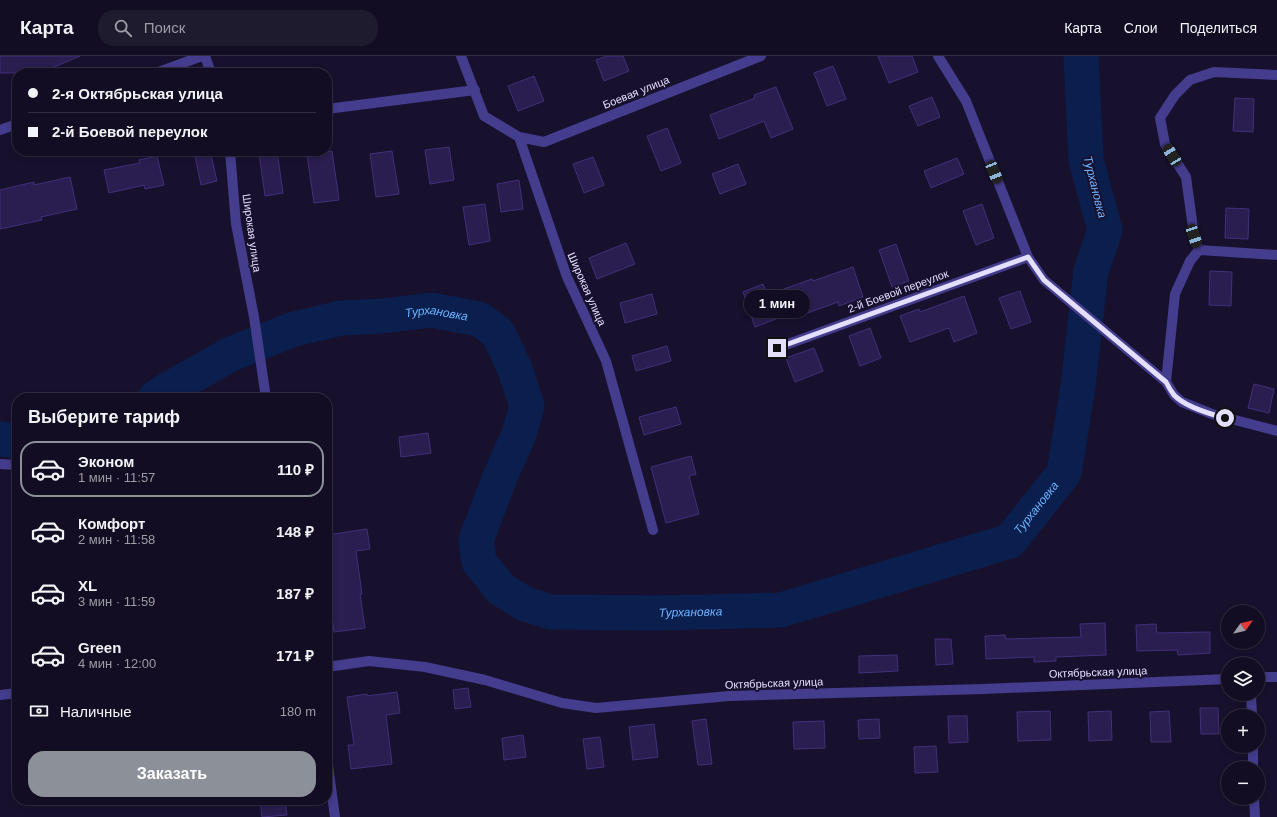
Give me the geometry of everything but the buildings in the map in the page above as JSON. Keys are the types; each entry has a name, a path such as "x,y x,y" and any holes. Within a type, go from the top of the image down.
{"street":[{"path":"170,68 204,56 209,68"},
{"path":"461,56 484,116 519,137"},
{"name":"Боевая улица","path":"519,137 544,142 761,56"},
{"path":"938,56 966,101 1028,257 1044,280 1166,382 1174,395 1182,402 1212,414 1277,431"},
{"path":"1199,250 1194,236 1186,177 1165,144 1160,118 1175,95 1190,80 1214,72 1277,75"},
{"path":"332,108 475,90"},
{"path":"0,130 12,126"},
{"name":"Широкая улица","path":"519,137 566,277 606,361 653,530"},
{"name":"Широкая улица","path":"230,156 236,224 254,317 265,393"},
{"path":"1166,382 1175,294 1190,261 1199,250"},
{"path":"1199,250 1277,255"},
{"name":"2-й Боевой переулок","path":"777,348 1028,257"},
{"path":"0,464 12,465"},
{"name":"Октябрьская улица","path":"332,666 369,661 425,667 485,680 562,703 596,708 729,696 984,689 1221,679"},
{"path":"1265,678 1277,677"},
{"path":"0,695 12,694"},
{"path":"332,795 335,817"},
{"path":"1254,805 1255,817"}],"waterway":[{"name":"Турхановка","path":"163,393 231,354 294,329 341,318 383,316 431,310 479,319 498,333 515,369 527,406 519,434 500,477 476,540 479,562 501,589 525,604 551,612 656,613 781,610 1010,541 1064,473 1078,386 1091,271 1105,230 1086,160 1081,56"},
{"name":"Турхановка","path":"0,439 12,440"}],"route":[{"path":"777,348 1028,257 1044,280 1166,382 1174,395 1182,402 1225,418"}]}
